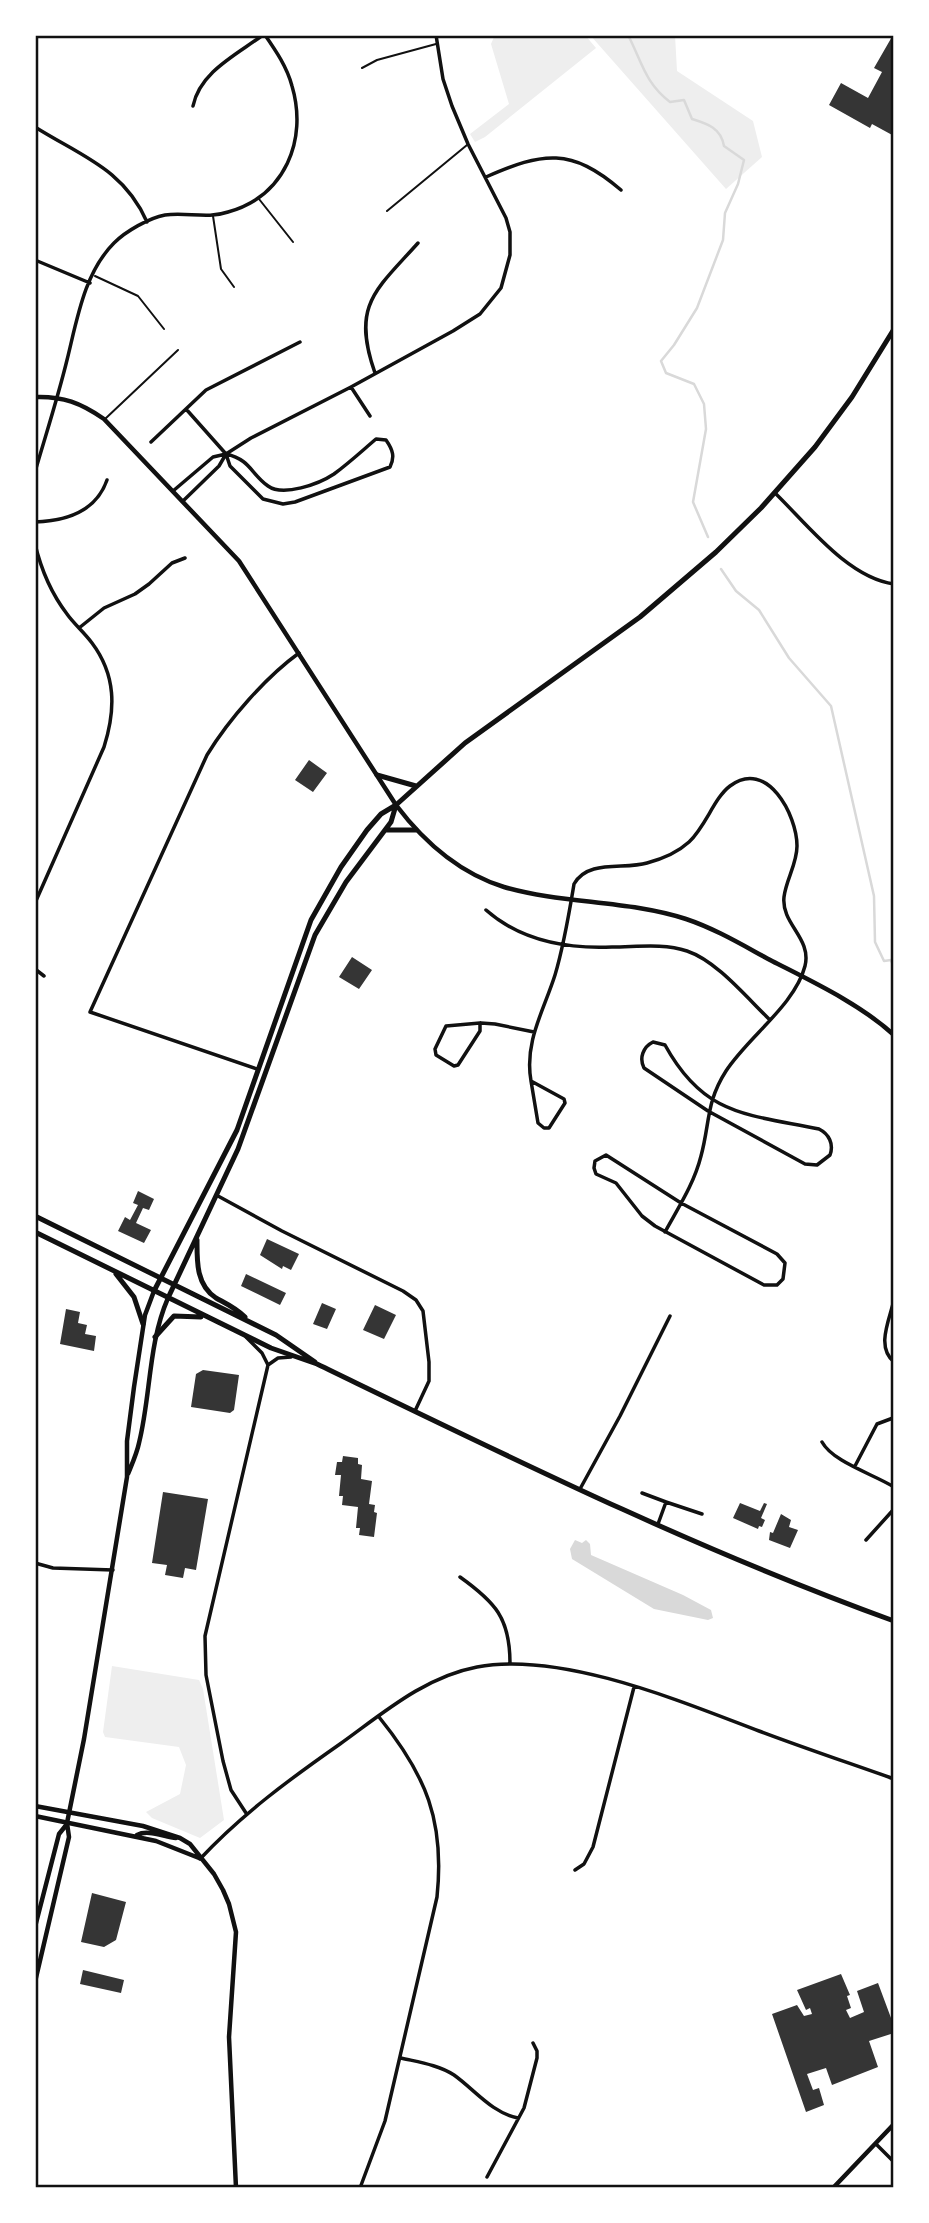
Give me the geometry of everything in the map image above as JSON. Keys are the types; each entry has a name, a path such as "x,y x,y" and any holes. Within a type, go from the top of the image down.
{"main road":[{"path":"154,1292 231,1142 316,909 367,830 381,814 396,805 480,732 662,600 716,552 775,493 840,414 894,329"},
{"path":"377,775 416,786"},
{"path":"168,1298 218,1196 258,1098 315,934 339,892 391,822 396,805"},
{"path":"385,830 416,830"},
{"path":"35,1216 250,1321 296,1347 317,1364"},
{"path":"35,1233 208,1318 292,1356 317,1364 579,1491 764,1572 894,1622"},
{"path":"197,1237 197,1265 202,1282 213,1296 237,1309 250,1321"},
{"path":"114,1272 134,1297 144,1324"},
{"path":"155,1337 174,1316 208,1318"}],"street":[{"path":"35,472 77,314 90,283 113,244 147,222 164,215 213,215 229,212 259,198 281,177 289,162 299,126 292,84 284,64 264,35 207,77 196,94 193,106"},
{"path":"173,491 213,457 226,454 481,314 501,289 510,255 510,232 506,218 468,145 443,79 436,35"},
{"path":"35,127 122,182 141,208 147,222"},
{"path":"486,177 519,163 550,157 588,166 621,190"},
{"path":"375,373 366,347 366,315 383,279 418,243"},
{"path":"35,260 90,283"},
{"path":"151,442 206,390 300,342"},
{"path":"351,387 370,416"},
{"path":"35,397 57,396 104,419 239,561 396,805 416,830 447,858 502,886 685,919 707,927 801,976 861,1011 894,1035"},
{"path":"186,409 226,454 230,466 263,499 283,505 390,467 393,460 392,448 386,440 376,439 332,475 287,492 276,491 265,485 241,457 226,454"},
{"path":"183,501 219,466 226,454"},
{"path":"35,522 75,516 99,496 107,480"},
{"path":"775,493 849,564 879,582 894,584"},
{"path":"35,544 39,561 54,595 91,641 107,668 113,694 111,727 104,747 35,903"},
{"path":"79,628 104,608 135,594 172,563 185,558"},
{"path":"259,1070 90,1012 207,755 241,710 282,665 299,653"},
{"path":"531,1080 564,1099 565,1103 549,1128 544,1129 538,1123 531,1080 530,1054 534,1032 555,975 574,884 585,872 645,864 676,851 697,834 729,787 745,780 763,782 777,791 795,831 796,858 783,904 785,912 803,940 806,950 805,966 770,1020 734,1059 711,1099 702,1155 681,1203 664,1233"},
{"path":"486,911 500,923 520,933 563,944 593,948 652,946 690,952 714,967 770,1020"},
{"path":"35,969 44,976"},
{"path":"480,1023 480,1031 458,1065 454,1066 436,1055 435,1049 446,1026 480,1023 495,1024 534,1032"},
{"path":"653,1042 662,1043 692,1085 735,1112 824,1132 831,1144 830,1156 817,1165 805,1164 708,1111 644,1068 642,1056 645,1047 653,1042"},
{"path":"602,1156 611,1157 681,1203 777,1254 785,1263 785,1276 777,1285 764,1285 664,1233 642,1216 617,1183 599,1177 594,1171 595,1161 602,1156"},
{"path":"218,1196 416,1300 424,1319 430,1374 415,1411"},
{"path":"35,1982 69,1837 67,1823 127,1477 127,1441 144,1324 154,1292"},
{"path":"127,1477 139,1444 155,1337 168,1298"},
{"path":"894,1300 883,1344 884,1351 894,1362"},
{"path":"579,1491 625,1408 670,1316"},
{"path":"244,1335 262,1353 268,1366"},
{"path":"246,1813 231,1790 223,1761 206,1675 207,1620 268,1366 278,1358 292,1356"},
{"path":"855,1466 877,1424 893,1418"},
{"path":"822,1442 829,1452 894,1486"},
{"path":"642,1493 702,1514"},
{"path":"657,1526 667,1502"},
{"path":"866,1540 894,1509"},
{"path":"35,1563 53,1568 113,1570"},
{"path":"460,1577 495,1607 504,1620 510,1646 510,1663"},
{"path":"200,1858 246,1813 397,1703 435,1681 476,1667 510,1663 541,1665 673,1698 894,1779"},
{"path":"575,1870 584,1864 593,1847 634,1687"},
{"path":"360,2188 385,2121 401,2058 437,1896 440,1857 436,1823 422,1779 408,1755 379,1717"},
{"path":"35,1806 143,1826 180,1838 190,1844 223,1890 236,1932 229,2037 236,2188"},
{"path":"35,1816 136,1836 181,1849 200,1858"},
{"path":"35,1927 59,1834 67,1823"},
{"path":"136,1836 150,1833 180,1838"},
{"path":"487,2177 524,2108 537,2058 533,2043"},
{"path":"401,2058 451,2074 497,2109 519,2118"},
{"path":"833,2188 894,2124"},
{"path":"875,2143 894,2162"}],"lane":[{"path":"362,68 377,60 437,44"},
{"path":"387,211 468,145"},
{"path":"259,198 293,242"},
{"path":"213,215 221,269 234,287"},
{"path":"94,276 138,296 164,329"},
{"path":"104,419 178,349"}],"shaded area":[{"path":"495,35 585,35 596,48 485,137 475,142 470,134 509,104 491,44"},
{"path":"590,35 675,35 677,71 753,121 762,157 726,189"},
{"path":"575,1540 582,1543 586,1540 590,1544 591,1555 711,1610 713,1618 708,1620 654,1609 572,1559 570,1549"},
{"path":"112,1666 199,1680 203,1689 224,1820 200,1838 152,1818 146,1812 180,1794 186,1765 179,1747 105,1737 103,1732"}],"building":[{"path":"893,35 894,136 872,124 870,128 829,105 841,83 868,98 882,72 874,68"},
{"path":"309,760 327,773 313,792 295,780"},
{"path":"352,957 372,970 359,989 339,977"},
{"path":"138,1191 154,1199 149,1210 143,1208 136,1223 151,1230 144,1243 118,1231 125,1217 130,1220 138,1205 133,1203"},
{"path":"267,1239 299,1254 291,1270 283,1266 282,1269 260,1255"},
{"path":"246,1274 286,1293 280,1305 241,1286"},
{"path":"322,1303 336,1309 327,1329 313,1324"},
{"path":"375,1305 396,1315 384,1339 363,1330"},
{"path":"66,1309 80,1312 78,1323 87,1325 85,1334 96,1336 94,1351 60,1344"},
{"path":"203,1370 239,1375 234,1410 230,1413 191,1407 196,1374"},
{"path":"343,1456 358,1458 358,1464 362,1465 361,1479 372,1481 369,1504 375,1505 374,1512 377,1513 374,1537 359,1535 360,1528 356,1528 358,1507 342,1505 343,1496 339,1496 341,1475 335,1475 337,1462 342,1462"},
{"path":"163,1492 208,1499 196,1570 185,1568 183,1578 165,1575 167,1565 152,1563"},
{"path":"740,1503 760,1511 764,1503 767,1504 761,1518 765,1520 762,1527 759,1526 758,1529 733,1518"},
{"path":"781,1514 791,1520 789,1527 798,1530 790,1548 769,1540 770,1532 773,1533"},
{"path":"92,1893 126,1902 116,1940 104,1947 81,1942"},
{"path":"83,1970 124,1980 121,1993 80,1984"},
{"path":"841,1974 850,1995 847,1996 851,2008 846,2010 850,2018 864,2012 857,1991 878,1983 894,2026 894,2033 869,2041 878,2067 832,2085 826,2068 807,2074 813,2090 819,2088 824,2105 806,2112 772,2014 797,2005 804,2016 812,2014 810,2008 806,2010 797,1990"}],"waterway":[{"path":"628,35 645,72 662,95 670,102 684,100 692,119 713,128 720,135 724,146 744,160 738,184 725,213 723,240 697,308 661,361 666,373 694,384 704,404 706,429 693,502 708,537"},
{"path":"721,569 736,591 759,610 789,658 831,706 874,896 875,942 884,961 891,960 894,968"}]}
